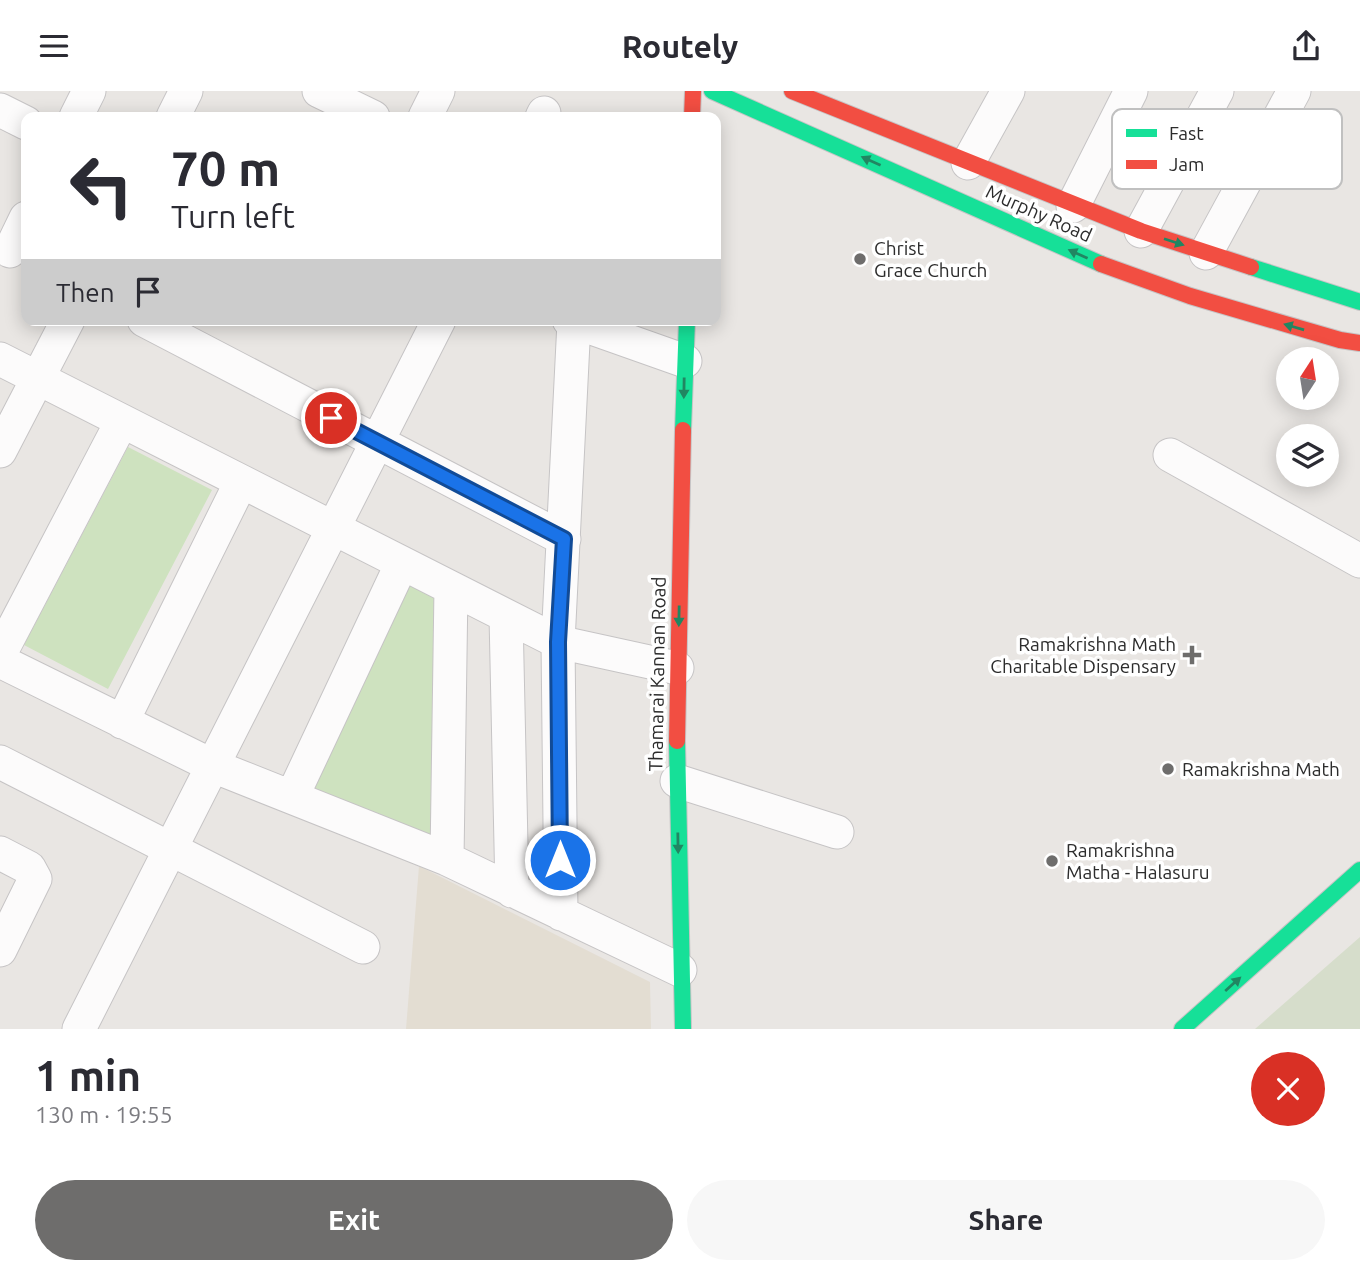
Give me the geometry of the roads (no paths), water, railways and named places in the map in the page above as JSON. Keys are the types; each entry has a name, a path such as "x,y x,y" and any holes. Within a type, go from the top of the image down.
{"main road":[{"path":"692,112 693,91"},
{"name":"Murphy Road","path":"712,91 1089,259 1190,296 1340,340 1360,343"},
{"name":"Murphy Road","path":"792,91 1141,232 1360,302"},
{"name":"Thamarai Kannan Road","path":"683,1029 677,668 687,326"},
{"path":"1182,1029 1360,870"}],"street":[{"path":"78,112 89,91"},
{"path":"176,112 186,91"},
{"path":"319,91 363,112"},
{"path":"428,112 438,91"},
{"path":"968,163 1008,91"},
{"path":"1122,109 1131,91"},
{"path":"1207,109 1217,91"},
{"path":"1284,109 1294,91"},
{"path":"0,110 21,120"},
{"path":"1073,206 1112,129"},
{"path":"1141,232 1164,189"},
{"path":"1206,253 1241,189"},
{"path":"12,252 21,230"},
{"path":"0,451 65,326"},
{"path":"155,326 564,539"},
{"path":"86,1027 171,849 436,326"},
{"path":"561,914 558,642 571,326"},
{"path":"585,326 685,361"},
{"path":"0,359 558,642 677,668"},
{"path":"0,654 122,421"},
{"path":"1170,454 1360,561"},
{"path":"122,722 241,482"},
{"path":"292,797 402,563"},
{"path":"447,859 451,588"},
{"path":"506,616 512,891"},
{"path":"0,661 213,766 447,859 680,970"},
{"path":"0,762 363,947"},
{"path":"677,781 837,832"},
{"path":"0,853 25,865 35,879 0,950"}],"place":[{"name":"Christ Grace Church","path":"860,259"},
{"name":"Ramakrishna Math Charitable Dispensary","path":"1192,655"},
{"name":"Ramakrishna Math","path":"1168,769"},
{"name":"Ramakrishna Matha - Halasuru","path":"1052,861"}]}
